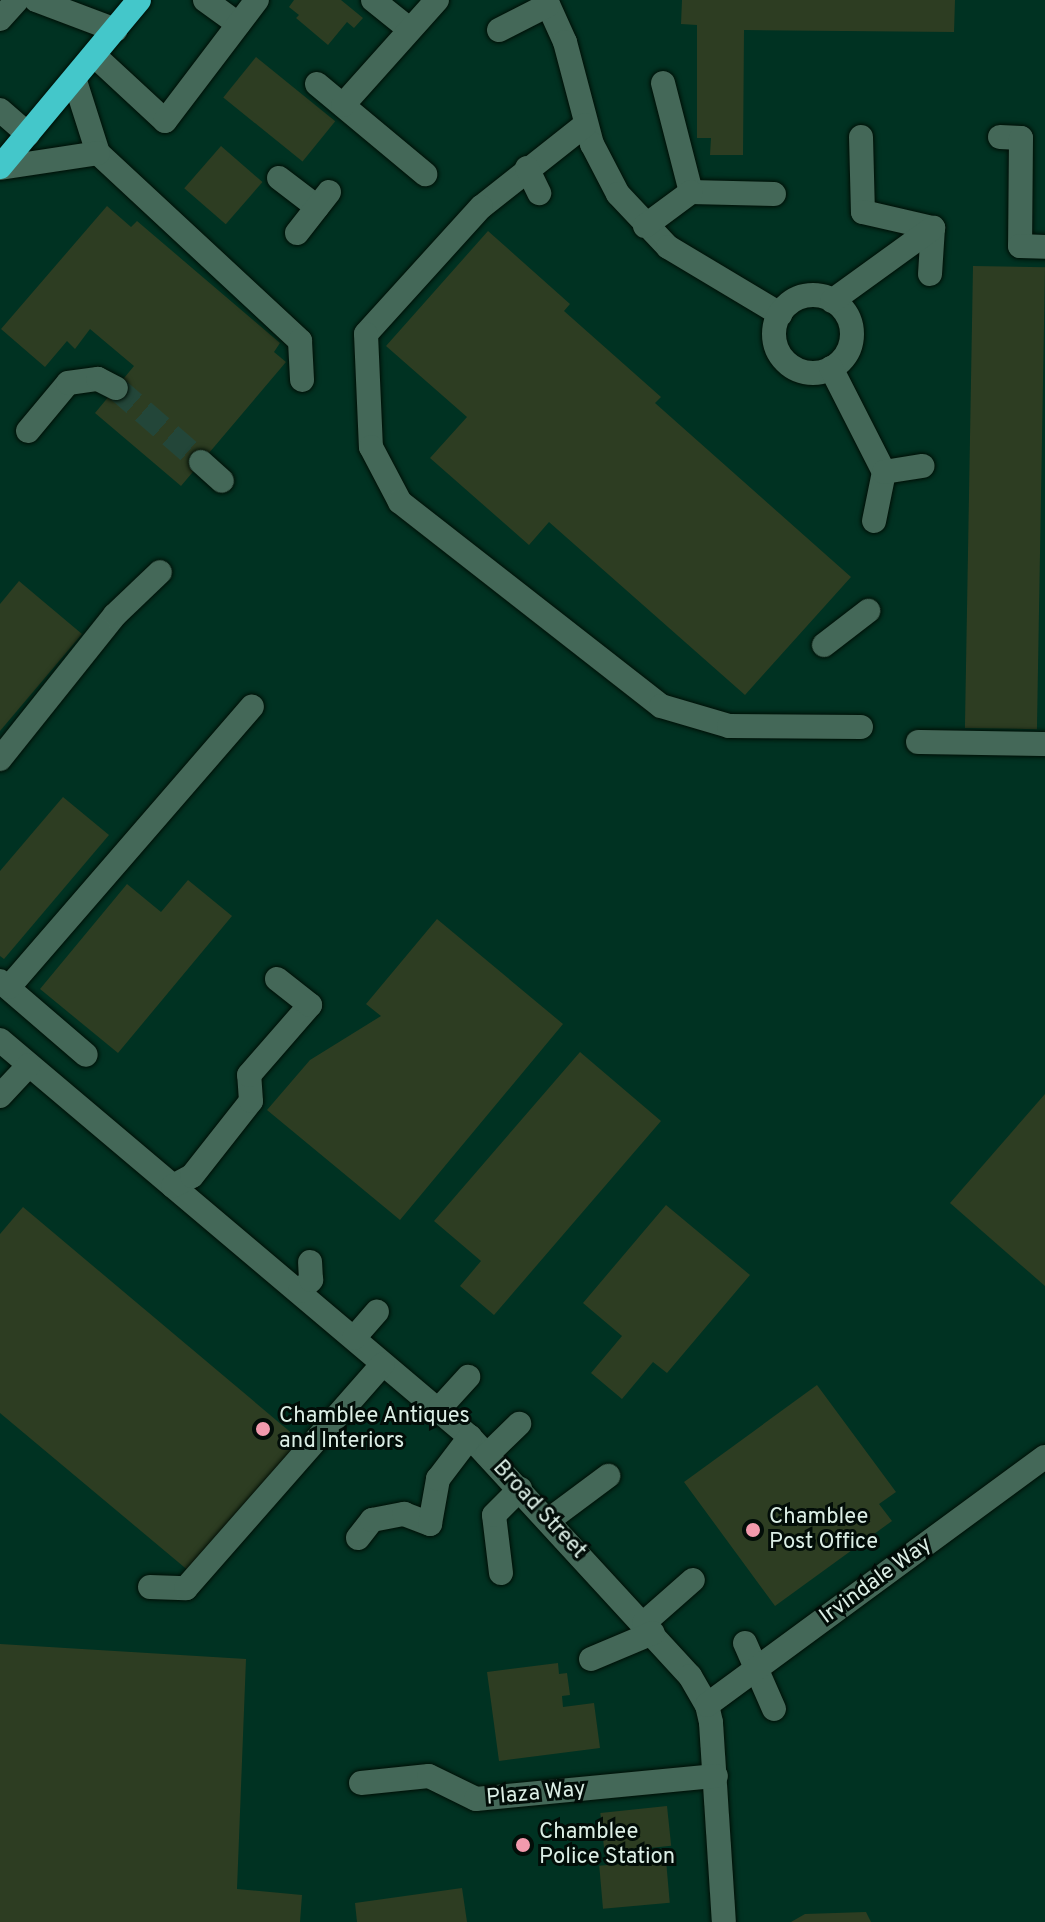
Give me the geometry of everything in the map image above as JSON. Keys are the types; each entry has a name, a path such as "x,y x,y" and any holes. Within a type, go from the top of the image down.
{"highway":[{"path":"0,168 96,57 139,0"}],"street":[{"path":"0,19 17,0"},
{"path":"36,0 116,30"},
{"path":"205,0 238,24"},
{"path":"96,57 165,121 187,106 238,24 257,0"},
{"path":"373,0 408,28"},
{"path":"343,105 408,28 437,0"},
{"path":"499,30 547,2 565,42 585,125 612,184 645,226 684,257 780,314"},
{"path":"75,81 98,153 300,341 302,380"},
{"path":"663,83 691,192"},
{"path":"317,84 425,174"},
{"path":"0,110 28,134"},
{"path":"585,125 481,207 366,334 371,447 400,502 661,706 729,726 861,727"},
{"path":"861,137 863,212 933,228"},
{"path":"1000,137 1021,138 1009,225 1020,246 1045,247"},
{"path":"0,168 98,153"},
{"path":"527,168 539,193"},
{"path":"279,178 323,200 297,233"},
{"path":"645,226 691,192 774,194"},
{"path":"930,274 933,228"},
{"path":"832,301 933,228"},
{"path":"803,297 832,301 848,318 852,337 845,356 831,368 808,373 788,363 775,339 780,314 803,297"},
{"path":"831,368 884,472 874,521"},
{"path":"28,431 68,383 98,379 116,388"},
{"path":"201,462 222,481"},
{"path":"884,472 923,466"},
{"path":"0,759 115,615 160,572"},
{"path":"824,645 868,611"},
{"path":"86,1055 4,984 252,706"},
{"path":"918,742 1045,744"},
{"path":"173,1186 192,1176 251,1101 249,1075 310,1005 277,979"},
{"name":"Broad Street","path":"0,1040 300,1291 478,1446 648,1628 707,1705 716,1776 724,1922"},
{"path":"0,1096 29,1065"},
{"path":"300,1291 311,1280 310,1262"},
{"path":"354,1338 377,1312"},
{"path":"150,1587 186,1588 383,1364"},
{"path":"438,1410 468,1377"},
{"path":"358,1538 372,1520 404,1514 430,1524 438,1479 478,1446 519,1424"},
{"name":"Irvindale Way","path":"707,1705 1045,1457"},
{"path":"549,1520 608,1476"},
{"path":"501,1573 494,1515 520,1489"},
{"path":"591,1659 648,1628 693,1580"},
{"path":"745,1643 774,1709"},
{"name":"Plaza Way","path":"361,1783 429,1776 476,1799 716,1776"}],"shaded area":[{"path":"0,0 1045,0 1045,1922 0,1922"}],"building":[{"path":"294,0 341,0 363,18 354,28 347,22 328,45 296,18 299,15 289,7"},
{"path":"682,0 955,0 954,32 744,30 743,155 710,155 711,138 697,138 697,25 681,24"},
{"path":"256,57 335,121 303,162 223,97"},
{"path":"221,146 263,182 226,224 184,188"},
{"path":"107,206 131,227 137,221 280,343 274,352 286,362 181,486 95,413 134,366 90,329 75,349 67,341 45,367 1,329"},
{"path":"488,231 570,304 564,311 661,397 655,403 851,577 745,695 549,522 529,545 430,458 467,417 386,346"},
{"path":"973,266 1045,267 1037,729 965,728"},
{"path":"19,581 82,634 0,731 0,604"},
{"path":"63,797 109,835 4,959 0,956 0,871"},
{"path":"188,880 232,916 118,1053 40,989 127,884 161,912"},
{"path":"437,919 563,1024 400,1220 267,1110 310,1060 381,1016 366,1004"},
{"path":"580,1052 661,1121 494,1315 460,1286 481,1261 434,1221"},
{"path":"1045,1094 1045,1286 950,1203"},
{"path":"666,1205 750,1275 667,1373 653,1362 622,1399 591,1373 622,1336 583,1303"},
{"path":"23,1207 301,1441 190,1572 0,1413 0,1234"},
{"path":"817,1385 896,1492 879,1504 892,1521 775,1606 684,1482"},
{"path":"0,1644 246,1659 237,1889 302,1895 300,1922 0,1922"},
{"path":"558,1663 559,1674 567,1673 570,1695 562,1696 563,1707 594,1703 600,1748 499,1761 487,1672"},
{"path":"667,1806 671,1846 605,1853 600,1813"},
{"path":"666,1860 670,1903 603,1909 599,1866"},
{"path":"462,1888 467,1922 357,1922 355,1903"},
{"path":"866,1912 871,1922 791,1922 805,1914"}],"tunnel":[{"path":"116,388 201,462"}],"place":[{"name":"Chamblee Antiques and Interiors","path":"263,1429"},
{"name":"Chamblee Post Office","path":"753,1530"},
{"name":"Chamblee Police Station","path":"523,1845"}]}
